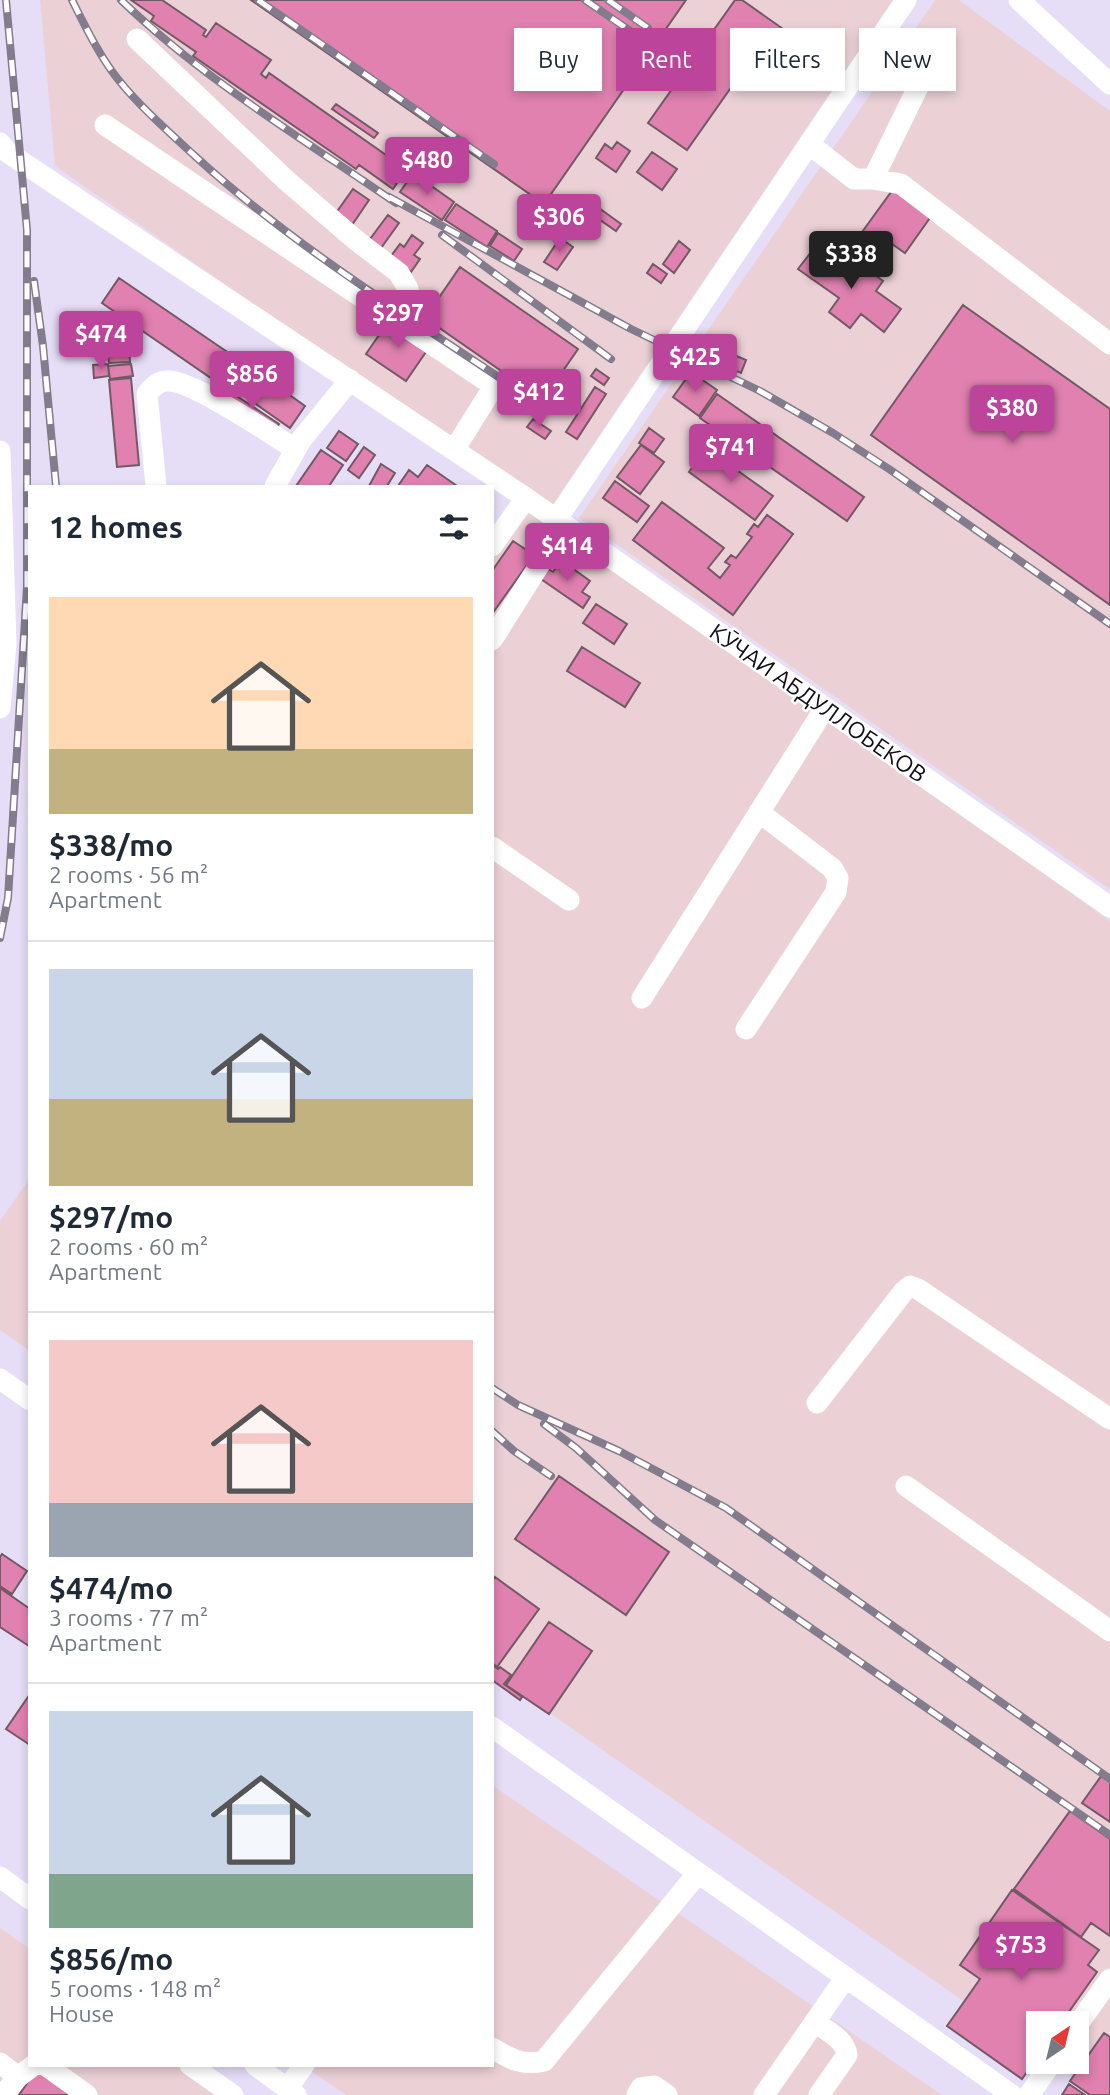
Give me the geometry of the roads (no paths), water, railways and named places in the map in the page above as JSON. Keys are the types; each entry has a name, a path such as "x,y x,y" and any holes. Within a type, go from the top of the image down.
{"street":[{"path":"494,636 560,523 906,0"},
{"path":"1019,0 1110,84"},
{"path":"137,39 287,181 399,273 408,289 409,329"},
{"path":"873,179 916,91"},
{"path":"105,125 494,386 454,450"},
{"path":"809,144 854,179 901,184 1110,344"},
{"name":"КӮЧАИ АБДУЛЛОБЕКОВ","path":"2,150 526,498 1110,907"},
{"path":"156,485 147,394 154,385 168,380 189,385 295,449"},
{"path":"276,485 295,449 350,380"},
{"path":"0,452 6,644 0,708"},
{"path":"494,543 526,498"},
{"path":"642,998 825,708"},
{"path":"746,1029 836,892 838,878 832,868 759,812"},
{"path":"494,848 569,900"},
{"path":"817,1403 910,1286 919,1289 1110,1419"},
{"path":"0,1379 28,1399"},
{"path":"906,1486 1110,1631"},
{"path":"494,1728 1013,2095"},
{"path":"494,2049 510,2060 530,2064 544,2061 698,1873"},
{"path":"0,1877 28,1898"},
{"path":"764,2095 846,1978"},
{"path":"1087,2011 1110,1979"},
{"path":"815,2022 838,2038 847,2055 819,2095"},
{"path":"0,2063 26,2071 3,2095"},
{"path":"48,2067 87,2095"},
{"path":"193,2067 233,2095"},
{"path":"258,2067 291,2092 303,2067"},
{"path":"1029,2095 1044,2074"},
{"path":"637,2095 641,2088 654,2086 667,2095"}],"railway":[{"path":"0,938 8,898 27,587 27,230 6,0"},
{"path":"72,0 98,50 126,88 165,129 236,192 365,288 543,407"},
{"path":"121,0 185,56 220,82 396,203"},
{"path":"258,0 494,164"},
{"path":"585,0 626,28"},
{"path":"608,0 648,28"},
{"path":"389,197 631,329 760,391 833,433 889,469 1110,624"},
{"path":"442,235 611,359"},
{"path":"34,281 56,485"},
{"path":"494,1389 518,1405 619,1451 726,1508 1110,1779"},
{"path":"544,1424 576,1448 655,1520 1110,1835"},
{"path":"494,1433 514,1451 551,1476"}]}
